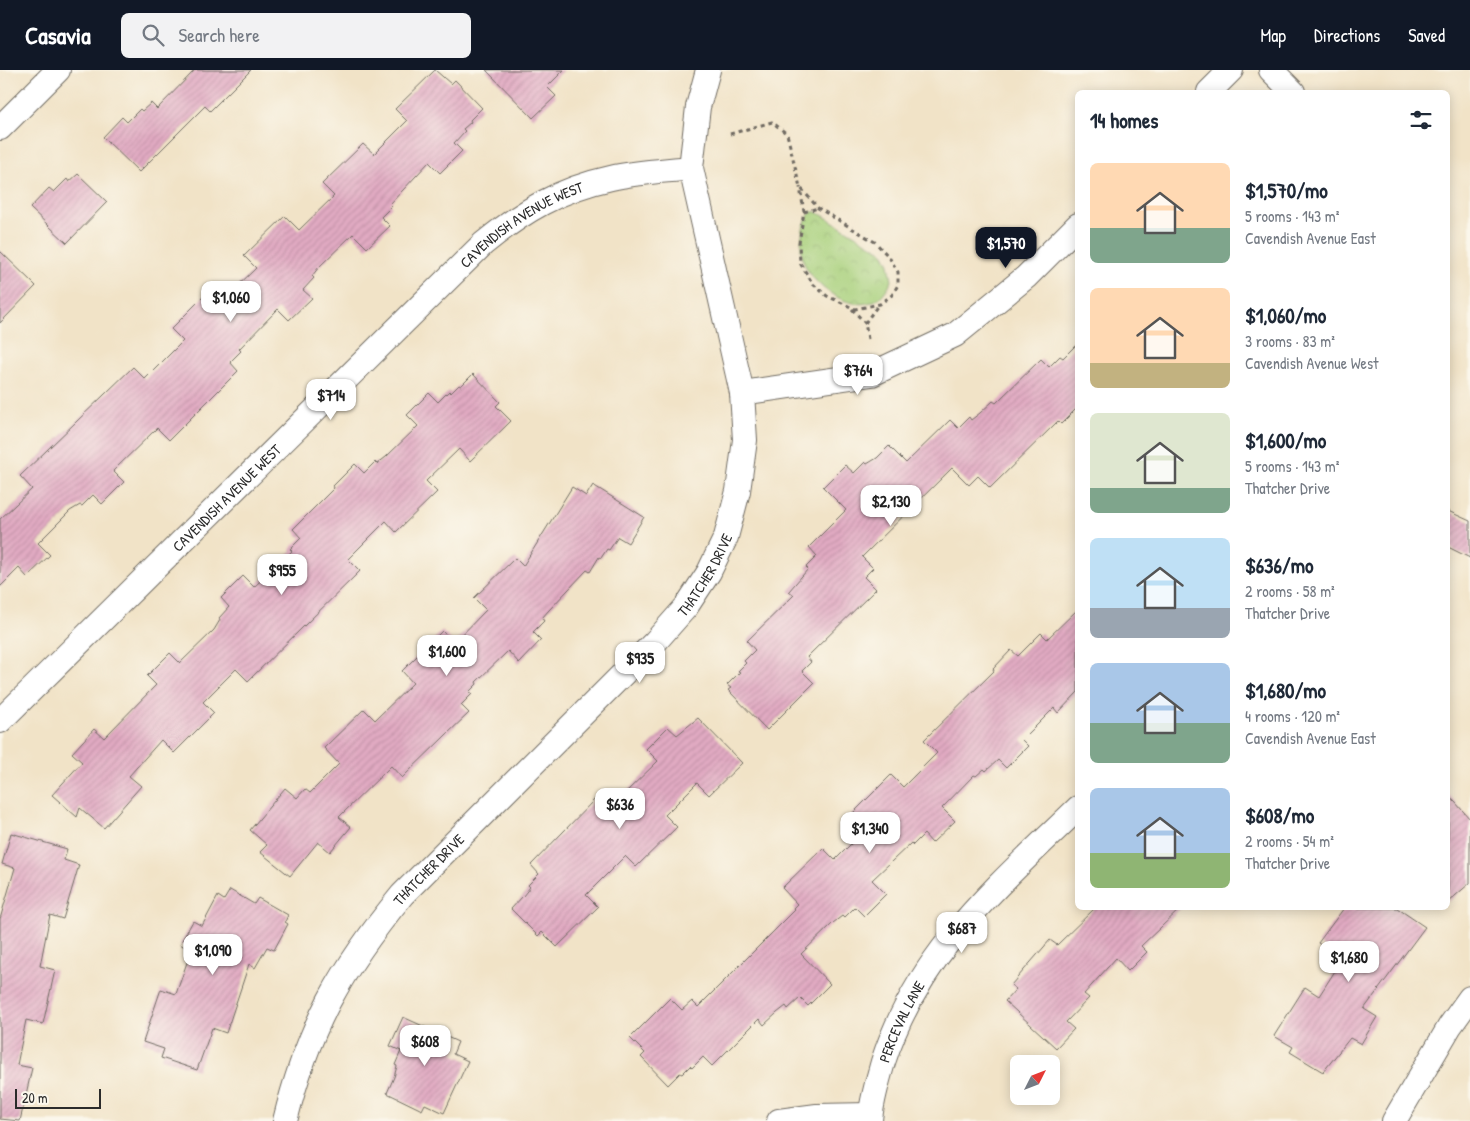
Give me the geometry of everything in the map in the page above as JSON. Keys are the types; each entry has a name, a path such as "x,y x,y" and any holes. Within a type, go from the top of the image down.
{"street":[{"path":"0,128 58,70"},
{"name":"THATCHER DRIVE","path":"285,1121 295,1081 313,1033 335,987 366,938 402,895 655,642 686,607 709,572 726,537 738,491 745,440 742,394 691,168 698,107 708,70"},
{"path":"1211,90 1231,70"},
{"path":"1271,70 1291,90"},
{"name":"CAVENDISH AVENUE WEST","path":"0,721 483,244 515,218 558,194 611,178 691,168"},
{"path":"742,394 872,374 955,335 1026,277 1075,228"},
{"name":"PERCEVAL LANE","path":"779,1121 817,1116 870,1118 892,1033 937,954 980,903 1075,811"},
{"path":"1394,1121 1450,1026 1470,998"}],"path":[{"path":"730,134 772,122 787,134 804,212 799,243 800,263 805,273 827,296 851,307 868,308 892,295 898,285 898,272 889,256 876,242 818,208 800,187"},
{"path":"804,212 818,208"},
{"path":"865,323 878,304"},
{"path":"851,307 865,323 868,339"}],"green space":[{"path":"811,212 817,212 883,252 889,264 892,281 880,297 864,304 842,300 822,287 814,278 807,269 801,249 803,229"}],"building":[{"path":"195,70 251,70 210,111 205,106 139,172 103,137 122,117 127,122 140,109 142,111 151,103 157,109"},
{"path":"435,70 451,84 455,80 482,108 470,120 471,122 463,129 465,131 454,143 462,151 440,173 429,162 390,204 392,206 381,217 390,226 367,248 353,234 319,267 312,276 314,278 303,290 312,298 289,320 278,309 239,349 241,351 230,362 238,371 169,440 157,428 113,471 124,482 102,504 93,495 82,506 80,505 70,511 38,543 50,555 27,577 19,568 0,587 0,519 32,489 20,476 133,367 145,379 183,341 171,329 212,288 223,300 256,268 244,256 285,216 299,230 334,196 322,184 363,144 374,154 407,121 395,109"},
{"path":"486,70 564,70 547,87 556,96 533,118"},
{"path":"78,174 107,202 67,243 30,208 49,188 54,192 67,179 69,182"},
{"path":"0,251 36,286 0,323"},
{"path":"1075,346 1075,410 1061,424 1058,421 990,488 978,476 969,485 952,468 862,557 873,568 864,577 876,589 807,657 811,662 802,671 814,683 767,730 728,690 731,688 727,685 740,672 738,671 746,663 744,661 755,650 747,641 794,595 789,591 808,569 806,567 817,556 809,547 846,510 823,487 845,465 854,473 865,462 867,464 877,458 889,446 906,463 950,420 958,428 969,417 971,420 993,401 996,403 1041,359 1049,367 1060,356 1063,358"},
{"path":"473,374 500,402 496,406 511,421 470,461 459,449 426,481 437,492 396,532 386,521 348,559 360,571 248,681 236,669 203,702 214,713 174,753 161,740 129,776 141,786 104,828 80,808 77,817 52,795 82,762 72,753 94,729 104,738 156,685 147,676 170,653 180,663 214,630 220,620 219,618 229,607 221,598 243,576 254,587 292,551 290,549 301,538 293,529 355,464 364,473 375,462 377,464 418,426 407,415 429,393 438,402 449,391 451,393 459,385 461,386"},
{"path":"593,485 644,517 628,543 618,537 609,550 607,549 601,558 599,557 590,572 587,570 542,618 544,621 533,632 541,640 519,663 508,651 476,682 477,684 469,692 472,694 461,705 469,713 402,778 391,766 339,817 351,827 330,852 318,842 290,876 260,852 267,845 250,830 285,788 297,798 305,789 310,793 339,764 324,748 364,709 375,720 413,683 402,671 442,631 454,643 486,610 474,598 515,558 523,566 572,487 586,496"},
{"path":"1450,512 1470,521 1470,558 1450,548"},
{"path":"1075,612 1075,695 1058,713 1054,708 1022,740 1028,746 1006,768 998,760 986,771 984,769 976,776 974,775 942,808 955,821 932,843 924,834 913,845 911,843 872,880 886,894 864,916 855,907 844,918 842,916 833,923 801,954 830,984 808,1006 800,998 788,1009 786,1006 764,1025 759,1019 712,1066 703,1057 692,1068 690,1066 682,1074 680,1073 668,1085 641,1057 645,1053 630,1038 670,998 682,1010 692,1001 698,1007 795,910 793,908 797,904 782,888 823,848 835,860 865,830 851,815 891,775 903,787 937,753 924,740 994,671 993,669 1011,650 1018,656 1041,633 1047,639"},
{"path":"698,718 742,763 709,795 697,783 665,815 677,827 636,867 625,856 586,895 598,907 557,947 542,932 538,936 511,909 530,887 528,885 539,874 531,865 595,799 603,808 615,797 617,799 626,792 658,761 646,749 668,727 677,735"},
{"path":"1450,796 1470,819 1470,883 1450,900"},
{"path":"11,833 67,849 64,860 79,865 63,919 50,915 40,966 55,970 43,1024 26,1020 17,1065 32,1068 20,1121 0,1119 0,919 15,868 2,864"},
{"path":"230,890 254,904 258,898 288,915 285,922 288,924 274,950 267,947 255,968 249,964 226,1033 212,1028 197,1070 161,1058 164,1049 143,1042 161,989 176,994 191,951 180,944 193,921 202,926 218,896 224,900"},
{"path":"1093,910 1179,910 1141,946 1147,952 1128,971 1116,958 1084,994 1089,998 1066,1022 1074,1029 1056,1048 1005,1001 1016,989 1011,985 1050,940 1057,945"},
{"path":"1343,910 1400,910 1425,927 1364,1009 1377,1017 1361,1044 1350,1038 1323,1072 1290,1052 1293,1047 1274,1036 1305,987 1319,996 1342,960 1318,943"},
{"path":"403,1017 458,1042 453,1054 468,1061 444,1113 425,1104 422,1110 387,1093 394,1077 397,1066 395,1065 401,1051 390,1046"}]}
